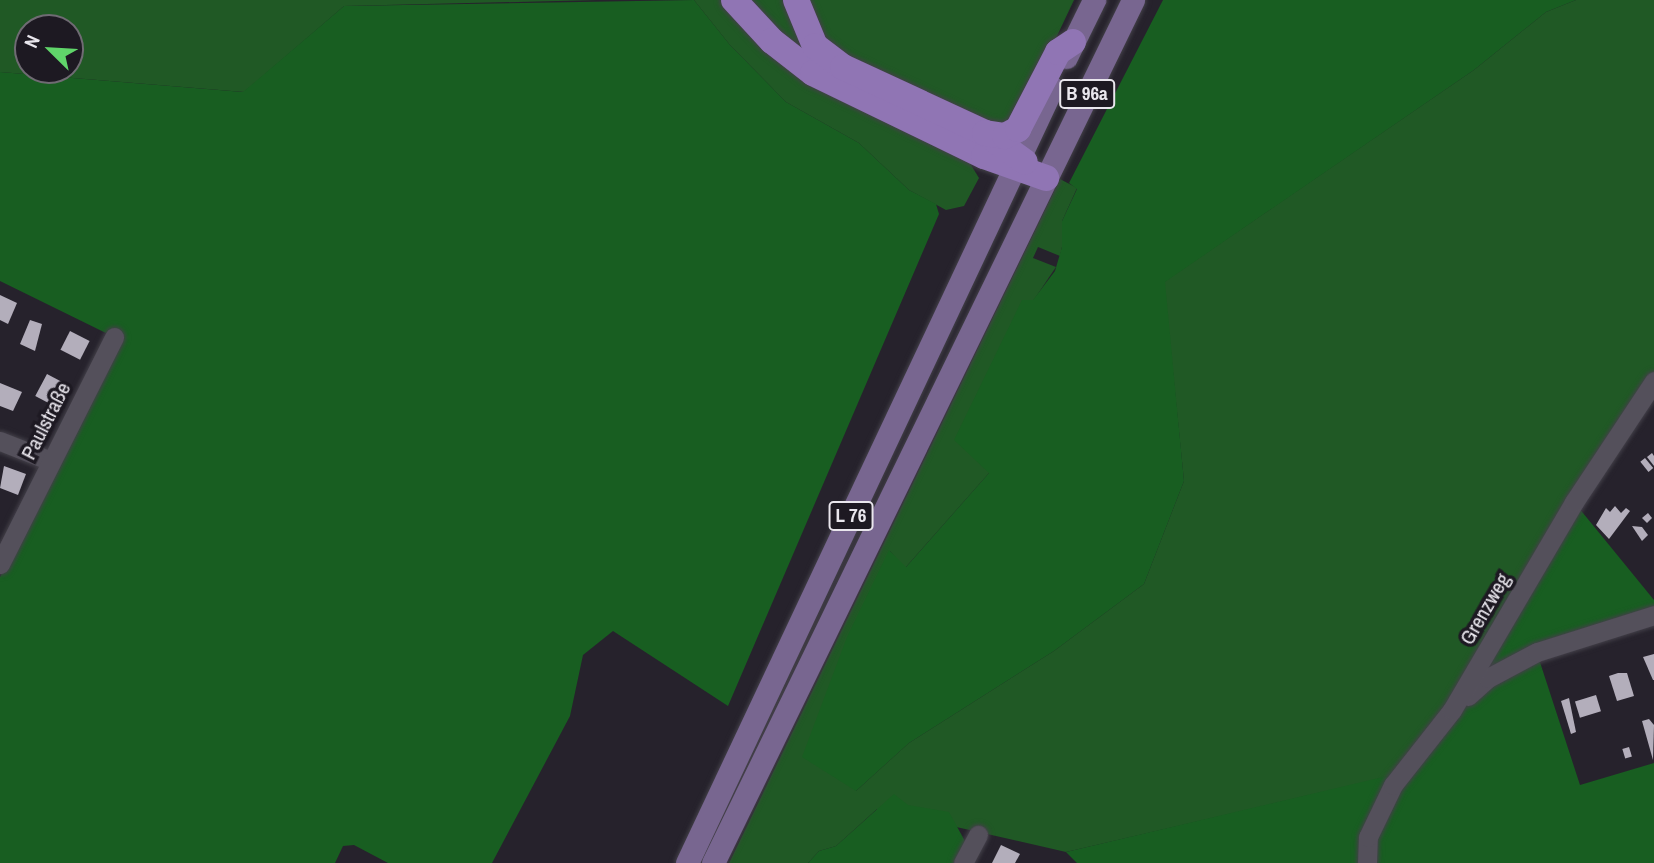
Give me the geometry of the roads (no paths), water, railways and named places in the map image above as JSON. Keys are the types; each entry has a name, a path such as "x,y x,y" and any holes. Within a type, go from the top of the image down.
{"highway":[{"path":"734,0 772,41 813,73 1046,178"},
{"path":"796,0 815,46 843,67 985,134 1018,164"},
{"path":"985,134 1005,136 1018,129 1058,52 1073,42"}],"main road":[{"path":"1018,164 1094,0"},
{"name":"B 96a","path":"1046,178 1133,0"},
{"name":"L 76","path":"687,863 1018,164"},
{"name":"L 76","path":"713,863 1046,178"}],"street":[{"name":"Paulstraße","path":"0,564 114,337"},
{"name":"Grenzweg","path":"1367,863 1368,837 1378,810 1400,774 1452,710 1574,502 1654,380"},
{"path":"0,441 51,461"},
{"path":"1452,710 1488,677 1537,652 1654,615"},
{"path":"963,863 978,835"}]}
